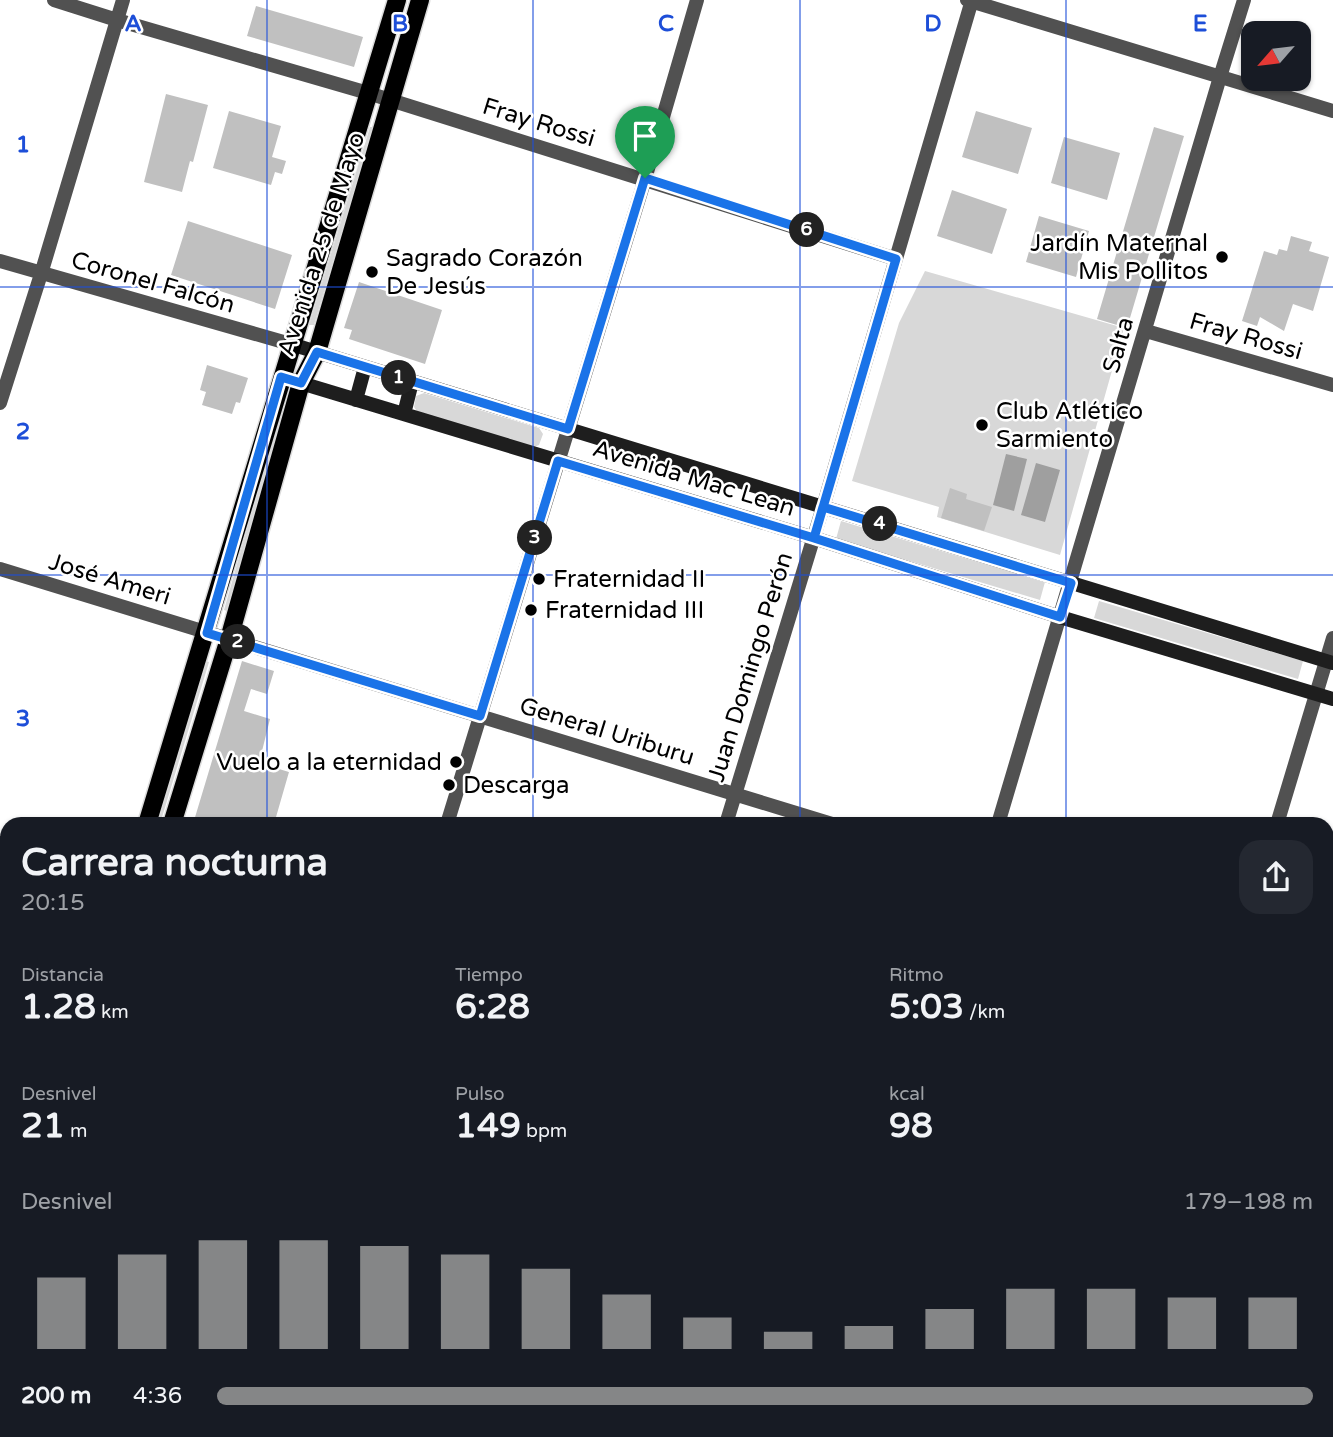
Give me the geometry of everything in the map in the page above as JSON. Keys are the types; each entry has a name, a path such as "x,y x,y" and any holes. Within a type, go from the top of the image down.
{"main road":[{"name":"Avenida 25 de Mayo","path":"150,817 397,0"},
{"name":"Avenida 25 de Mayo","path":"174,817 229,639 301,383 317,352 420,0"},
{"name":"Avenida Mac Lean","path":"293,345 1330,662"},
{"path":"356,400 365,368"},
{"name":"Avenida Mac Lean","path":"281,377 1333,699"},
{"path":"404,414 412,382"}],"street":[{"name":"Fray Rossi","path":"54,0 645,178 896,259"},
{"path":"0,404 123,0"},
{"path":"449,817 697,0"},
{"name":"Salta","path":"1000,817 1244,0"},
{"path":"970,1 1333,111"},
{"name":"Juan Domingo Perón","path":"728,817 814,538 970,1"},
{"name":"Coronel Falcón","path":"0,261 293,345"},
{"name":"Fray Rossi","path":"1146,331 1333,385"},
{"name":"José Ameri","path":"0,569 207,633"},
{"name":"General Uriburu","path":"207,633 809,817"},
{"path":"1279,817 1315,694 1330,662 1333,638"}],"shaded area":[{"path":"370,127 373,127 314,325 309,325"},
{"name":"Club Atlético Sarmiento","path":"925,271 1124,328 1060,555 937,517 939,507 852,481 899,323"},
{"path":"424,393 539,428 543,434 539,445 534,447 418,413 414,407 416,396"},
{"path":"281,409 287,410 229,612 224,610"},
{"path":"1006,454 1027,459 1014,511 993,505"},
{"path":"1036,463 1060,470 1045,522 1021,515"},
{"path":"841,521 1045,582 1040,600 836,539"},
{"path":"1099,601 1303,661 1298,679 1094,618"},
{"path":"205,661 209,662 162,817 157,817"}],"building":[{"path":"256,6 363,37 354,67 247,36"},
{"path":"166,94 208,105 182,192 144,182"},
{"path":"229,111 281,126 272,157 286,161 282,174 275,172 271,185 213,168"},
{"path":"976,111 1032,128 1018,174 962,157"},
{"path":"1154,127 1184,136 1127,328 1097,319"},
{"path":"1064,137 1120,153 1107,200 1051,183"},
{"path":"952,190 1007,209 992,254 937,236"},
{"path":"1039,216 1089,231 1076,277 1026,262"},
{"path":"188,221 292,255 275,309 171,275"},
{"path":"1291,236 1312,242 1309,251 1329,257 1313,311 1293,304 1284,331 1260,317 1257,326 1242,321 1264,251 1277,255 1279,249 1287,251"},
{"path":"359,282 442,310 425,364 349,339 352,330 344,328"},
{"path":"207,365 248,378 240,403 236,402 232,414 202,405 206,392 200,390"},
{"path":"950,488 967,494 966,499 992,507 984,531 941,518"},
{"path":"242,661 274,671 267,694 251,689 244,711 270,719 259,763 289,772 276,817 195,817"}],"place":[{"name":"Jardín Maternal Mis Pollitos","path":"1222,257"},
{"name":"Sagrado Corazón De Jesús","path":"372,272"},
{"name":"Club Atlético Sarmiento","path":"982,425"},
{"name":"Fraternidad II","path":"539,579"},
{"name":"Fraternidad III","path":"531,610"},
{"name":"Vuelo a la eternidad","path":"456,762"},
{"name":"Descarga","path":"449,785"}],"route":[{"path":"645,178 568,429 317,352 301,383 281,377 207,633 480,716 558,461 814,538 823,507 1071,583 1060,617 814,538 896,259 645,178"}]}
